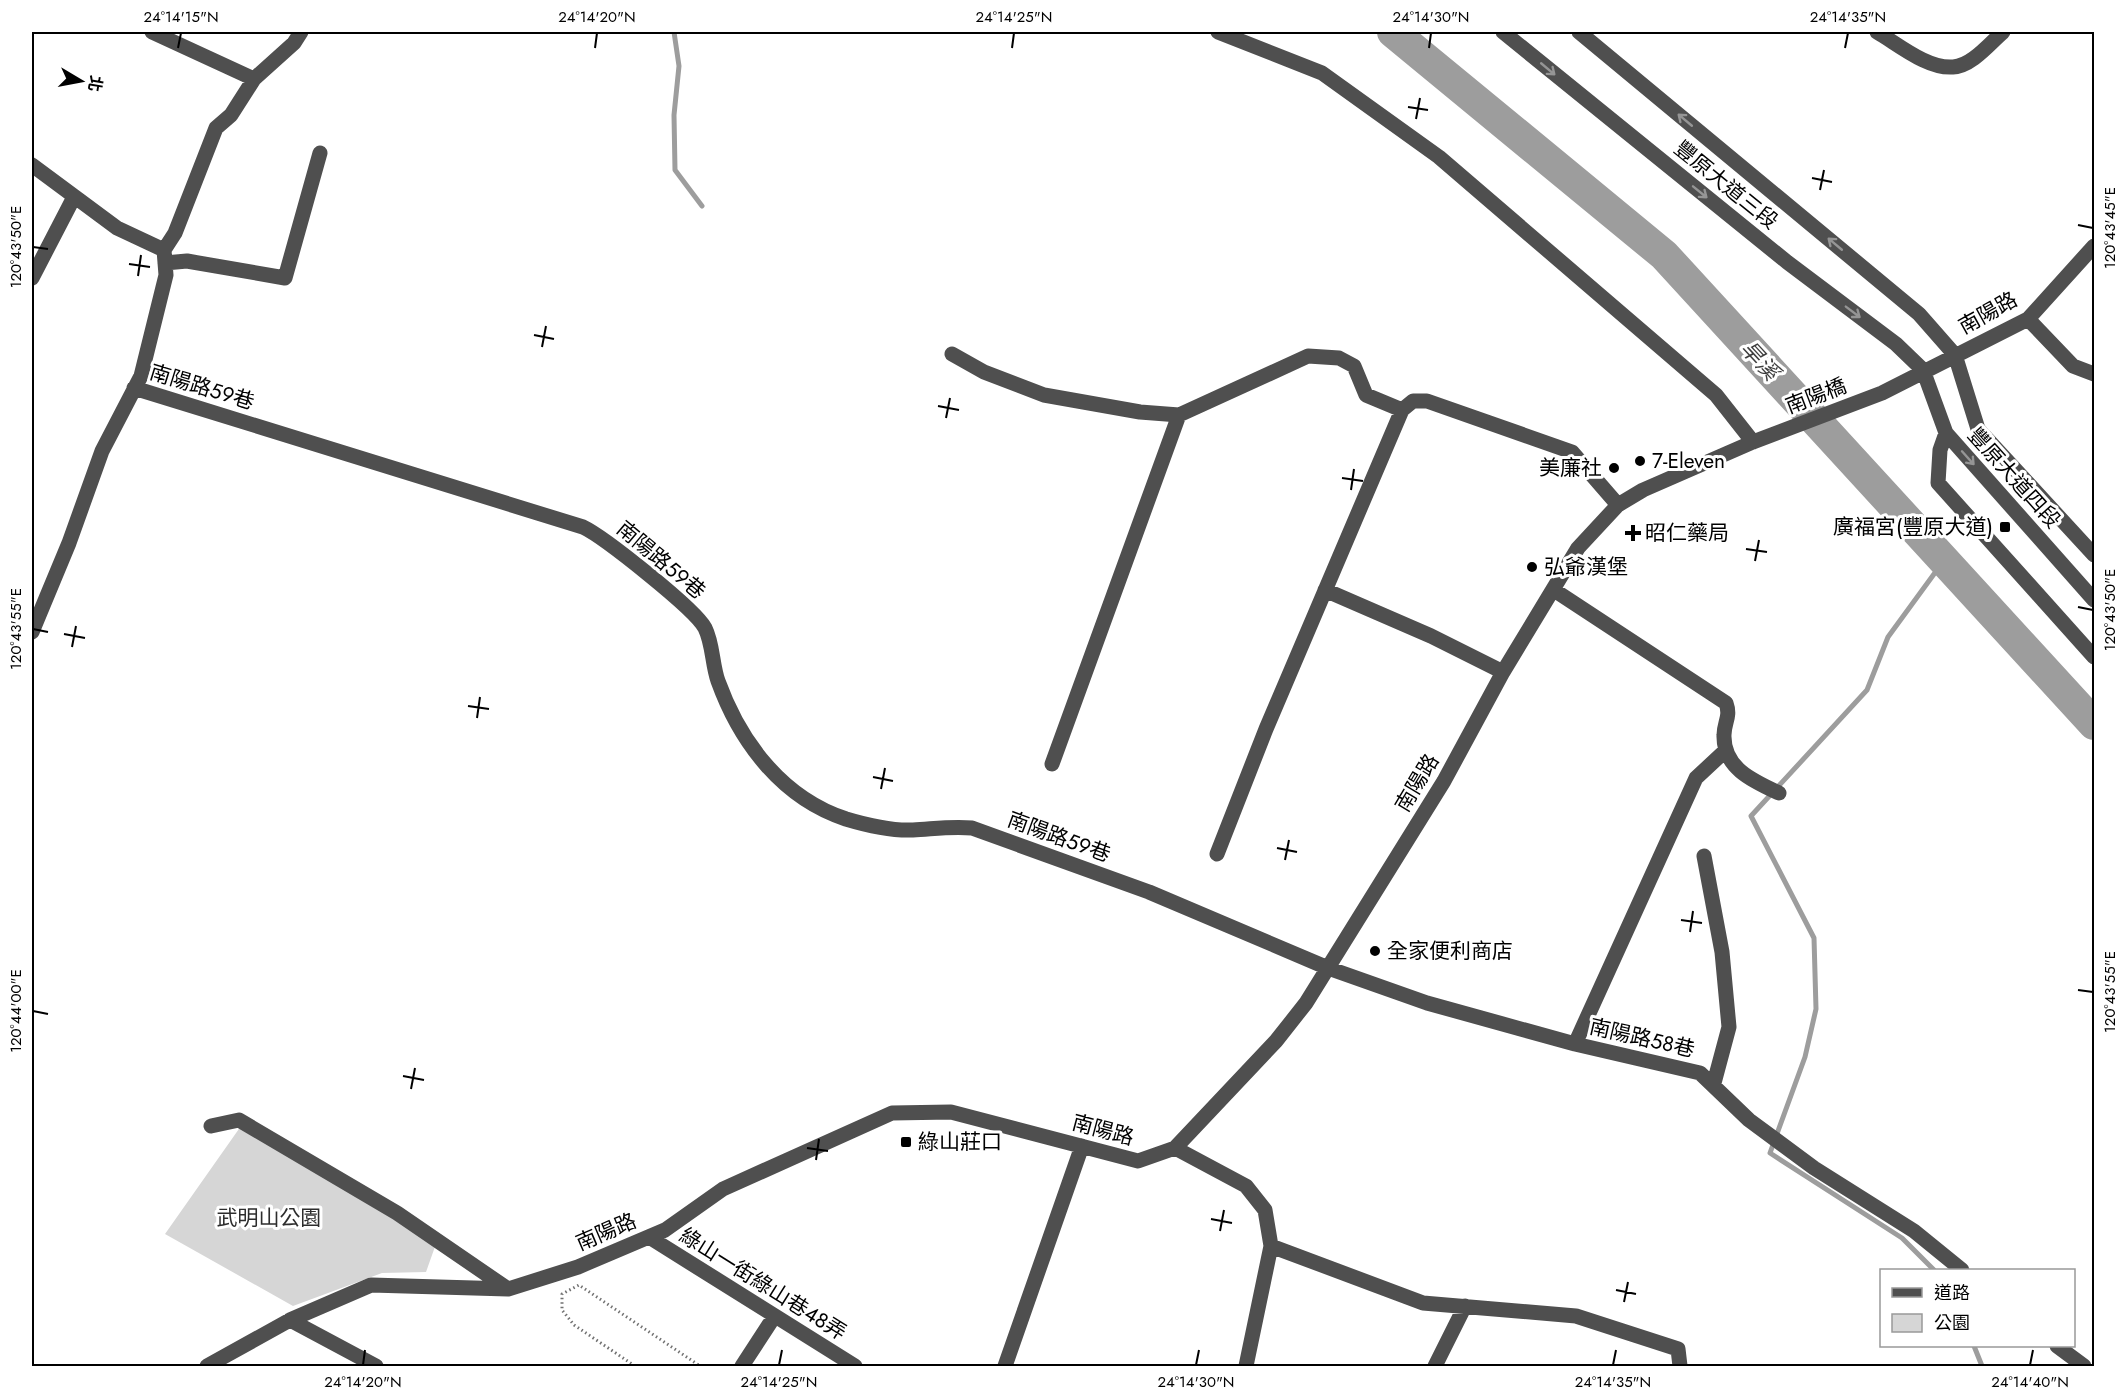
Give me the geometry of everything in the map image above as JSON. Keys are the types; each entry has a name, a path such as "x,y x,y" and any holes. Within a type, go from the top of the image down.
{"street":[{"path":"152,32 254,79"},
{"path":"165,256 216,128 231,115 254,79 294,43 301,32"},
{"path":"1218,32 1322,73 1439,157 1716,395 1759,440"},
{"name":"豐原大道三段","path":"1503,32 1787,262 1896,344 1923,370"},
{"name":"豐原大道三段","path":"1579,32 1919,314 1955,355"},
{"path":"1877,32 1932,64 1955,68 1973,59 2003,32"},
{"path":"32,165 117,228 165,256 285,278 320,153"},
{"path":"32,278 74,196"},
{"name":"南陽路","path":"1882,393 1923,370 2028,319 2094,246"},
{"name":"南陽路59巷","path":"32,632 69,543 102,451 141,376 166,275 165,256"},
{"path":"2028,319 2073,366 2094,374"},
{"path":"952,354 984,372 1044,395 1140,412 1179,415 1308,356 1339,358 1354,366 1366,395 1402,410"},
{"name":"豐原大道四段","path":"1955,355 1978,429 2094,555"},
{"name":"豐原大道四段","path":"1923,370 1946,433 2094,600"},
{"name":"南陽路59巷","path":"134,388 583,527 601,536 690,609 704,627 718,680 740,730 761,761 789,787 817,808 880,827 912,830 944,825 972,828 1149,892 1328,968"},
{"name":"南陽橋","path":"1759,440 1882,393"},
{"path":"1217,854 1325,590 1402,410 1413,401 1427,400 1572,452 1618,506"},
{"path":"1052,764 1179,415"},
{"path":"1946,433 1940,450 1938,483 2094,657"},
{"name":"南陽路","path":"207,1366 290,1320 371,1285 508,1289 578,1267 665,1230 723,1189 892,1113 951,1112 1138,1161 1175,1148 1276,1041 1306,1003 1444,781 1503,672 1578,548 1618,506 1643,490 1759,440"},
{"path":"1325,590 1431,636 1503,672"},
{"path":"1554,590 1726,703 1730,715 1724,733 1725,751 1734,765 1749,779 1779,793"},
{"path":"1575,1044 1696,778 1725,751"},
{"path":"1704,856 1722,952 1729,1027 1714,1083"},
{"name":"南陽路58巷","path":"1328,968 1427,1003 1575,1044 1700,1073 1714,1083 1749,1120 1814,1168 1914,1231 1961,1269"},
{"path":"212,1126 239,1120 397,1213 508,1289"},
{"path":"1005,1366 1082,1146"},
{"path":"1175,1148 1246,1186 1265,1210 1271,1246 1246,1366"},
{"name":"綠山一街綠山巷48弄","path":"649,1237 855,1366"},
{"path":"1271,1246 1423,1303 1576,1316 1678,1349 1680,1366"},
{"path":"1435,1366 1465,1306"},
{"path":"742,1366 774,1317"},
{"path":"290,1320 376,1366"},
{"path":"2058,1347 2084,1366"}],"path":[{"path":"635,1366 574,1325 562,1310 562,1294 579,1285 700,1366"}],"green space":[{"name":"武明山公園","path":"241,1126 437,1241 426,1272 382,1273 293,1306 165,1234"}],"waterway":[{"path":"674,32 679,66 674,115 675,170 702,206"},
{"name":"旱溪","path":"1393,32 1664,255 2094,724"},
{"path":"1933,1269 1902,1238 1770,1153 1805,1057 1816,1009 1814,938 1751,816 1867,690 1888,637 1945,559"},
{"path":"1974,1347 1982,1366"}],"place":[{"name":"7-Eleven","path":"1640,461"},
{"name":"美廉社","path":"1614,468"},
{"name":"廣福宮(豐原大道)","path":"2005,527"},
{"name":"昭仁藥局","path":"1633,533"},
{"name":"弘爺漢堡","path":"1532,567"},
{"name":"全家便利商店","path":"1375,951"},
{"name":"綠山莊口","path":"906,1142"}]}
